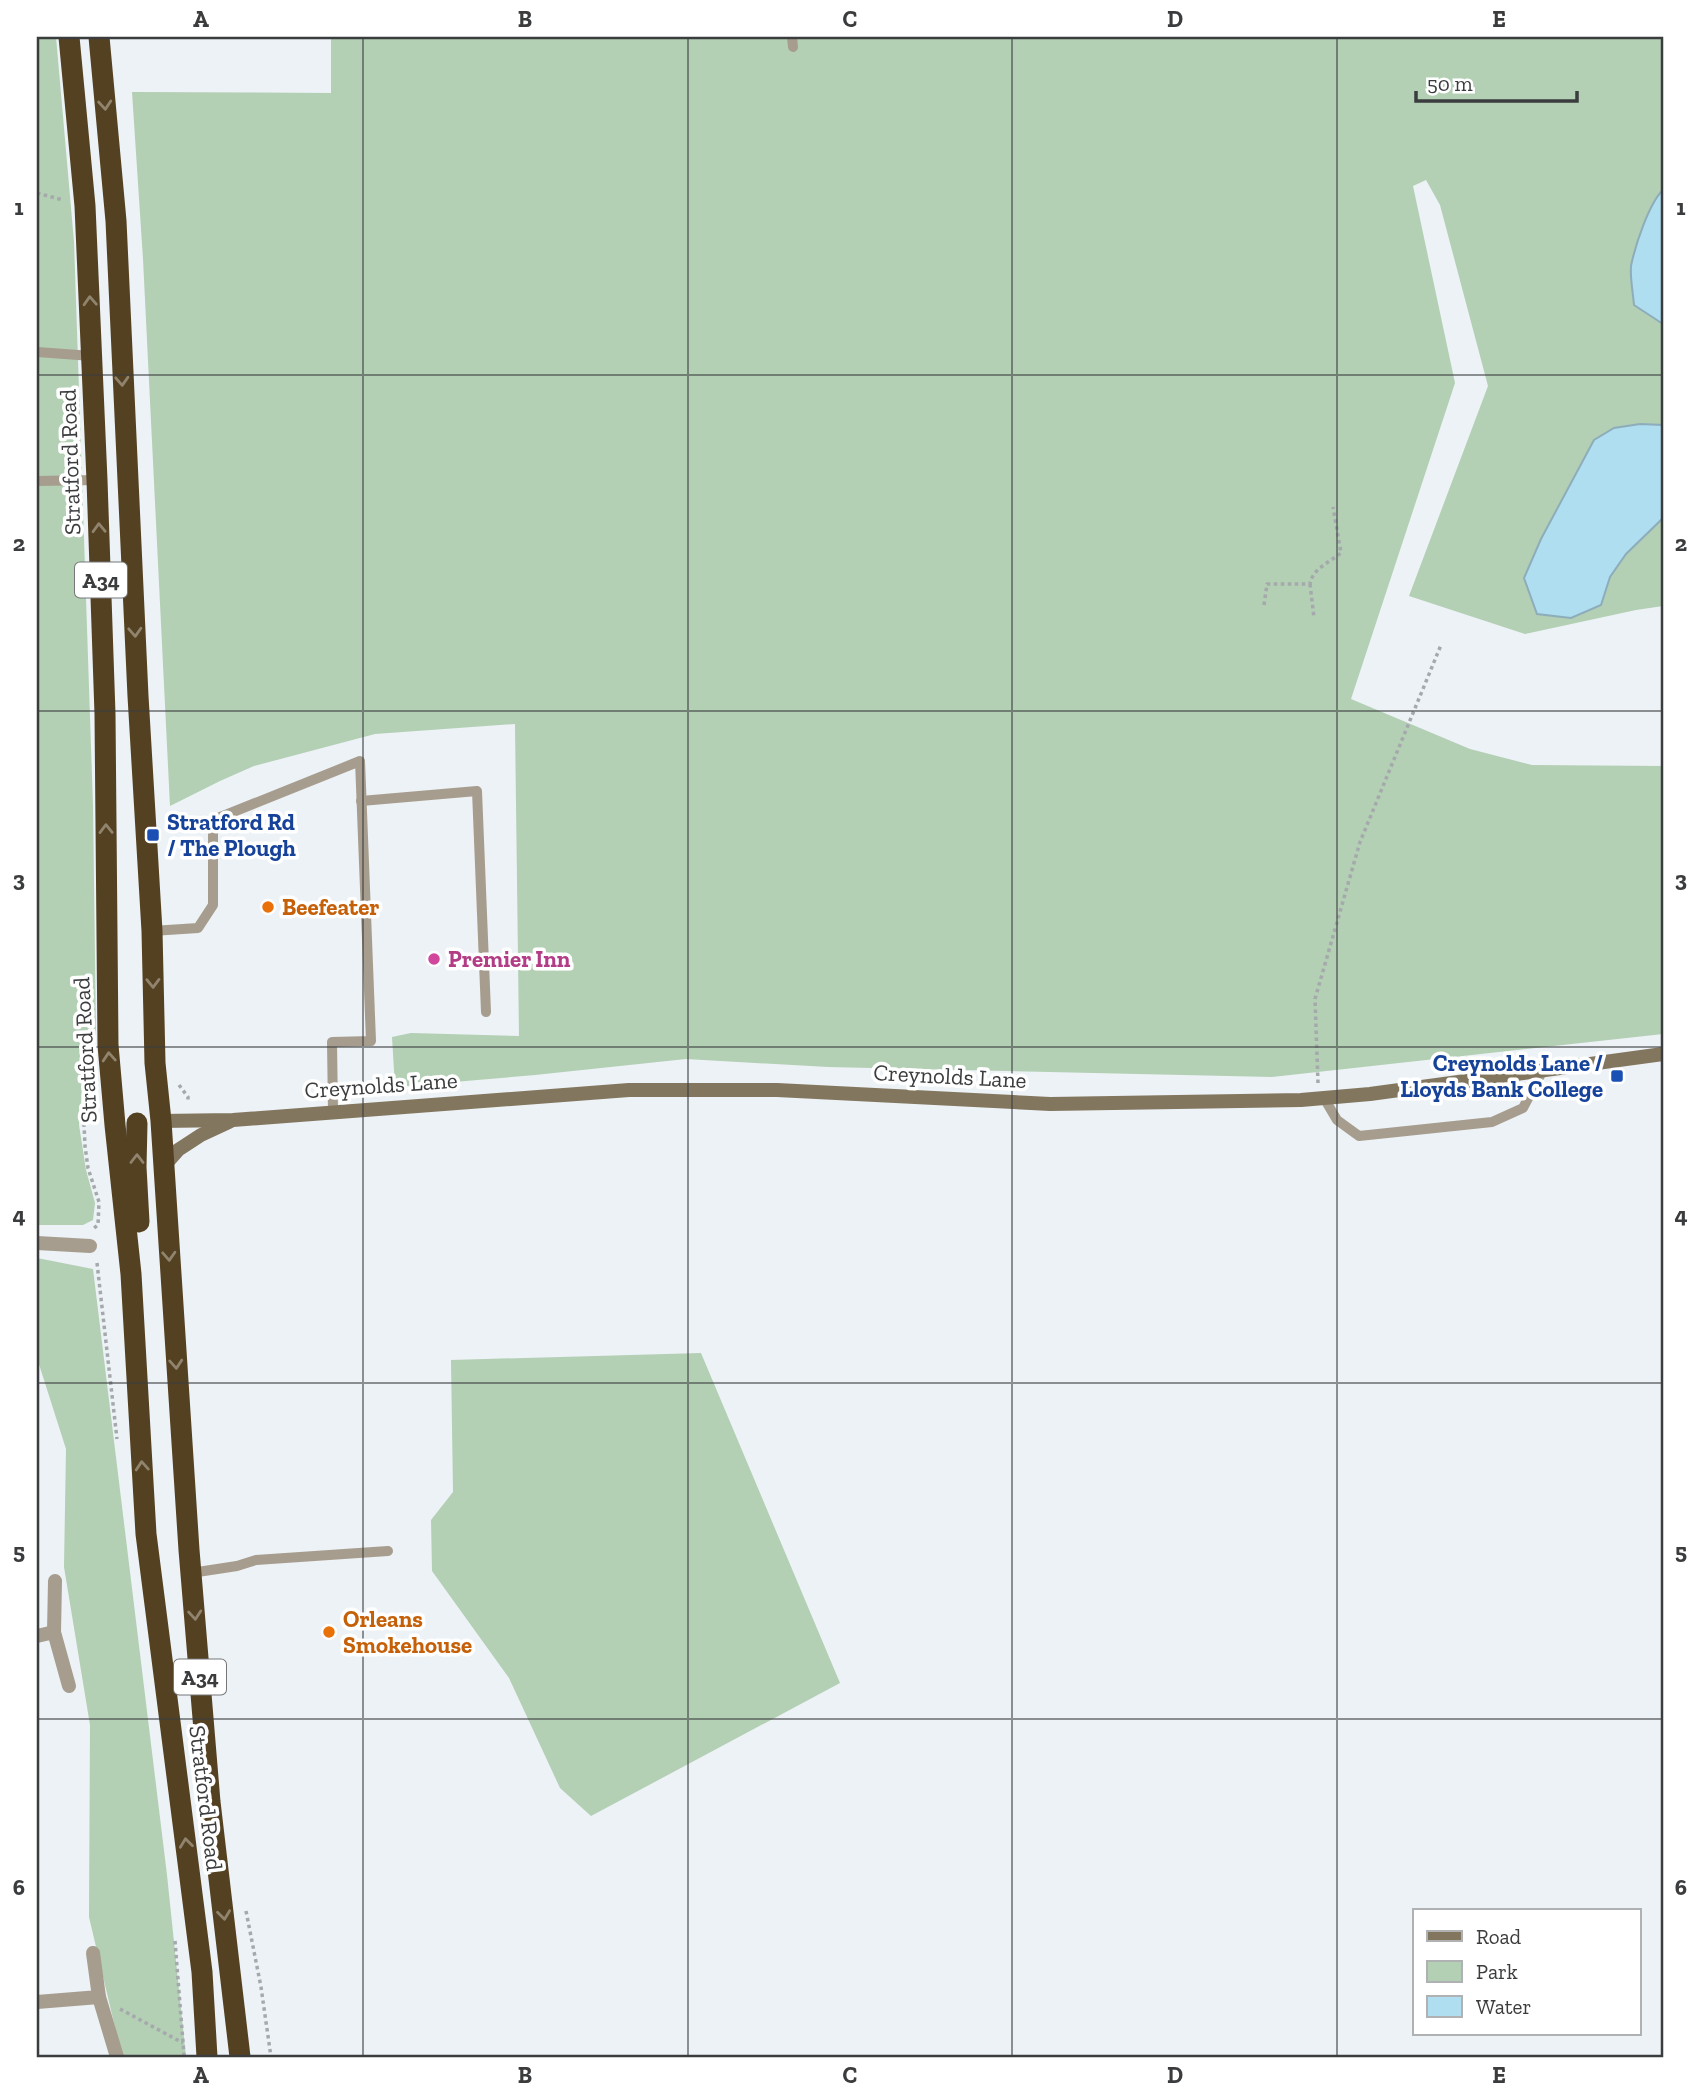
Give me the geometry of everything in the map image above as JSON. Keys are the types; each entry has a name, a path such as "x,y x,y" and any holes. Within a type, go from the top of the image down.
{"highway":[{"name":"Stratford Road","path":"69,37 85,206 93,356 105,714 108,1045 131,1274 146,1534 201,1958 207,2057"},
{"name":"Stratford Road","path":"103,40 116,221 152,931 155,1063 210,1802 240,2057"},
{"path":"115,1125 160,1121"},
{"path":"131,1274 142,1251 137,1203 137,1123"}],"street":[{"name":"Creynolds Lane","path":"160,1121 233,1120 629,1090 777,1090 1050,1104 1322,1098 1370,1094 1663,1054"},
{"name":"Creynolds Lane","path":"163,1167 178,1150 201,1135 233,1120"},
{"path":"37,1243 89,1238"},
{"path":"55,1581 54,1632 69,1686"},
{"path":"37,1636 54,1632"},
{"path":"93,1953 99,1997 117,2057"},
{"path":"37,2002 99,1997"}],"lane":[{"path":"37,352 93,356"},
{"path":"37,481 97,481"},
{"path":"152,931 198,928 213,905 213,820 359,761 371,1041 332,1042 334,1111"},
{"path":"361,801 477,791 486,1012"},
{"path":"1322,1098 1337,1120 1359,1136 1492,1122 1522,1108 1543,1070"},
{"path":"191,1573 237,1566 256,1560 388,1551"}],"path":[{"path":"37,192 85,206"},
{"path":"1314,618 1311,577 1341,553 1333,507"},
{"path":"1264,605 1267,584 1310,584"},
{"path":"1322,1098 1316,1059 1315,999 1360,842 1441,645"},
{"path":"176,1081 188,1097 187,1120"},
{"path":"89,1238 98,1225 99,1202 88,1168 85,1146 84,1125 91,1091"},
{"path":"246,1909 271,2057"},
{"path":"99,1997 183,2043"}],"green space":[{"path":"37,37 56,37 74,242 93,806 96,1035 86,1039 79,1125 86,1170 95,1203 93,1220 83,1225 37,1225"},
{"path":"331,37 1663,37 1663,606 1525,634 1409,596 1488,386 1440,205 1426,180 1413,186 1455,383 1351,699 1470,749 1532,765 1663,766 1663,1034 1272,1077 828,1067 686,1059 395,1087 392,1037 411,1033 519,1036 515,724 375,734 254,766 170,806 143,259 132,92 331,93"},
{"path":"37,1258 93,1269 167,1875 186,2057 122,2057 89,1917 90,1725 64,1567 66,1449 37,1358"},
{"path":"701,1353 840,1683 591,1816 560,1788 509,1678 432,1571 431,1520 453,1492 451,1360"}],"water":[{"path":"1663,190 1663,324 1634,305 1631,266 1643,225"},
{"path":"1640,424 1663,425 1663,518 1626,554 1610,577 1601,605 1571,618 1537,614 1524,578 1541,539 1594,440 1614,428"}],"place":[{"name":"Stratford Rd / The Plough","path":"153,835"},
{"name":"Beefeater","path":"268,907"},
{"name":"Premier Inn","path":"434,959"},
{"name":"Creynolds Lane / Lloyds Bank College","path":"1617,1076"},
{"name":"Orleans Smokehouse","path":"329,1632"}]}
